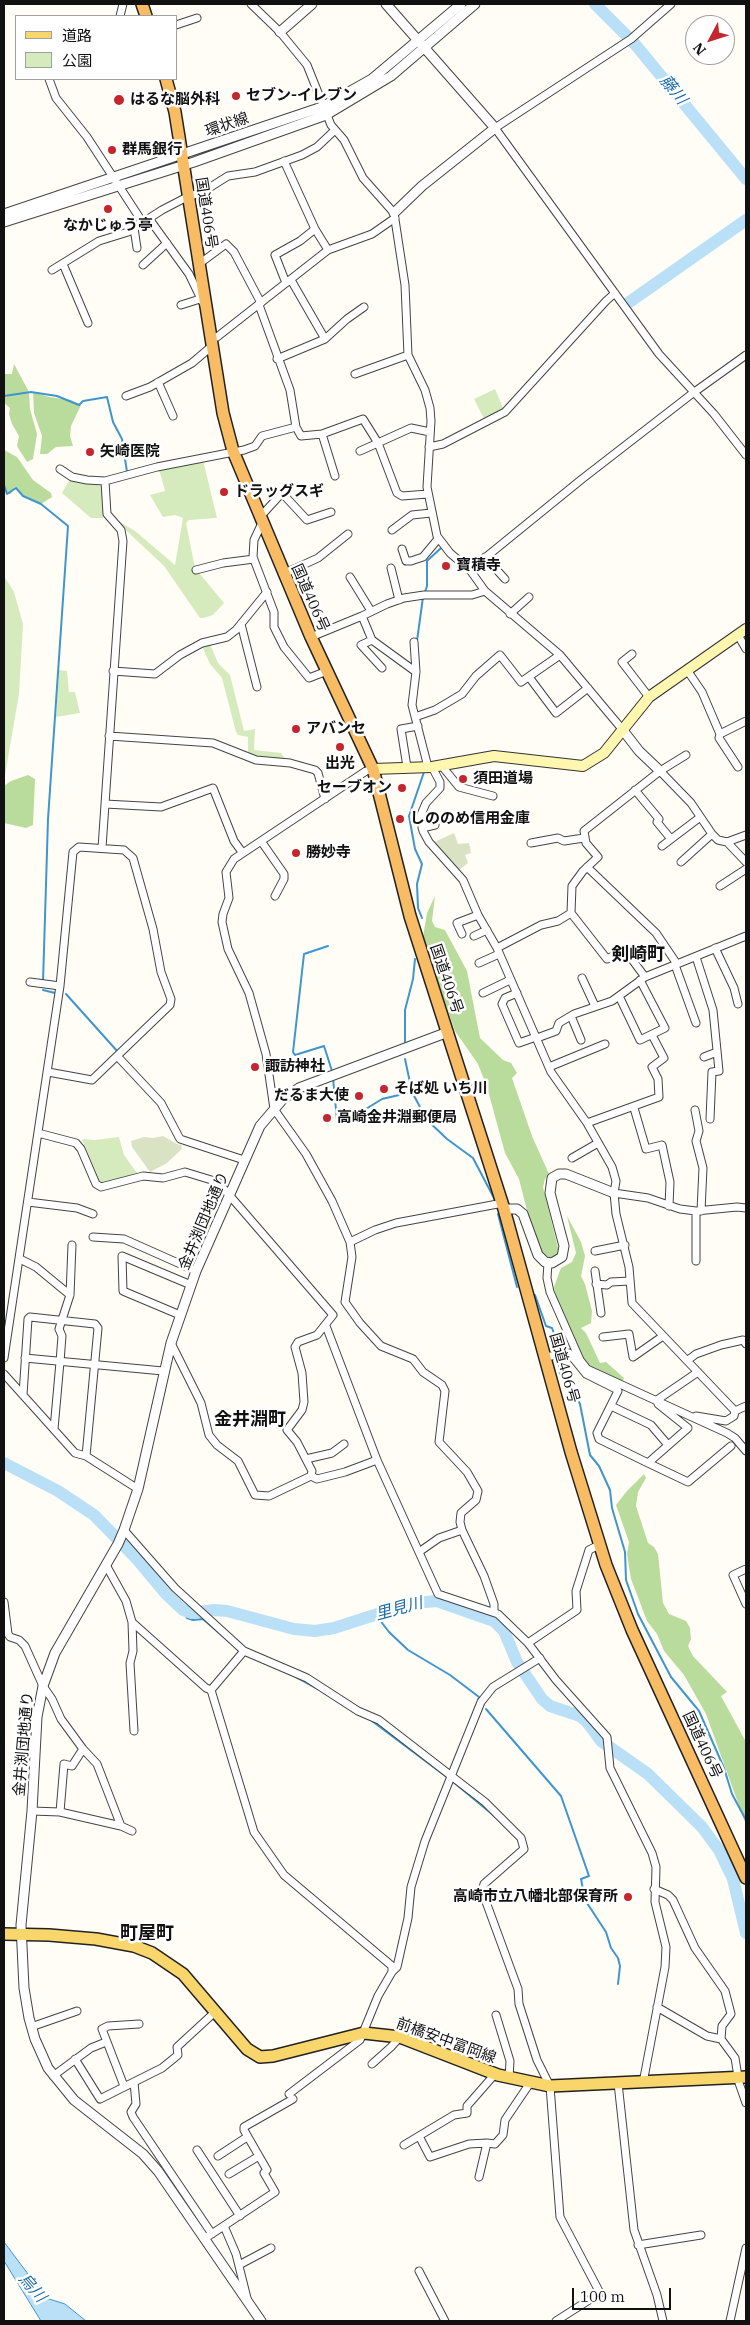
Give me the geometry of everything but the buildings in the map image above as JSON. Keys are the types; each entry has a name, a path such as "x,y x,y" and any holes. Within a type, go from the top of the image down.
{"highway":[{"name":"国道406号","path":"166,80 175,112 189,196 203,304 212,342 223,413 233,451 310,636 373,769 410,916 503,1206 548,1356 599,1545 632,1630 746,1878"}],"main road":[{"path":"373,769 433,766 494,756 583,766 604,753 649,697 742,632"},
{"name":"前橋安中富岡線","path":"12,1934 96,1939 143,1949 160,1957 176,1968 247,2049 260,2057 273,2056 364,2033 400,2036 495,2074 550,2086 742,2077"}],"street":[{"path":"251,4 258,13 280,32 306,64 324,111 335,130 344,140 363,178 395,216 405,285 408,355 425,390 431,421 428,494 438,539 450,553 470,570 485,591 560,655 639,750 691,803 699,818 718,840 727,842 746,835"},
{"path":"280,32 312,4"},
{"path":"386,4 495,128 659,354 714,414 746,455"},
{"name":"環状線","path":"324,111 372,79 460,4"},
{"name":"環状線","path":"4,214 52,202 183,160 324,111 392,76 475,4"},
{"path":"126,396 192,364 217,337 328,250 372,234 395,216 422,186 495,128 631,39 671,4"},
{"path":"178,23 197,18"},
{"path":"49,80 56,98 87,137 115,181 146,221 167,243 189,274 203,304 181,305"},
{"path":"52,270 99,241 134,228 189,196 201,193 228,176 255,172 284,162 317,147 335,130"},
{"path":"284,162 315,229 328,250"},
{"path":"4,222 52,202"},
{"path":"134,228 137,248"},
{"path":"315,229 300,241 275,255 289,281 326,339"},
{"path":"143,265 167,243"},
{"path":"199,264 226,244 234,252 260,304 277,358 290,390 296,427 301,436 322,434 363,419 378,443 398,493 402,496 428,494"},
{"path":"63,264 88,324"},
{"path":"429,447 443,444 505,412 606,300 615,293"},
{"path":"277,358 326,339 347,319 364,307"},
{"path":"470,570 693,393 746,354"},
{"path":"355,374 408,355"},
{"path":"158,382 173,416"},
{"path":"60,469 72,477 105,481 255,446 262,436 296,427"},
{"path":"360,451 411,428 430,432"},
{"path":"322,434 335,476"},
{"path":"102,848 123,541 121,530 107,514 105,481"},
{"path":"327,671 309,678 284,647 274,627 274,612 254,559 254,540 261,520 282,493 307,520 330,512"},
{"path":"392,530 412,515 431,513"},
{"path":"283,574 318,558 348,534"},
{"path":"402,549 406,561 411,561 423,557 438,539"},
{"path":"485,557 505,579"},
{"path":"196,570 224,562 254,559"},
{"path":"391,568 398,600"},
{"path":"350,577 371,611"},
{"path":"310,636 398,600 424,595 472,595 485,591"},
{"path":"113,671 155,674 180,655 202,643 227,636 240,624 266,592"},
{"path":"510,614 529,597"},
{"path":"362,616 372,640 416,672"},
{"path":"240,624 257,687"},
{"path":"742,632 746,649"},
{"path":"372,640 361,646 382,668"},
{"path":"414,642 416,672 412,705 418,726 440,782 440,788 426,803 420,817 422,828 429,842 463,880 478,915 498,951 549,1067 587,1123 615,1174 614,1193 617,1219 626,1245 631,1299 634,1307 688,1360 735,1412"},
{"path":"632,654 622,662 649,697"},
{"path":"415,716 435,710 462,694 476,676 500,655 521,682 560,655"},
{"path":"687,670 702,692 720,734 719,738 738,767"},
{"path":"529,677 556,713 588,688"},
{"path":"720,734 746,721"},
{"path":"407,767 401,729 418,726"},
{"path":"109,736 213,743 256,760 290,763 315,770 318,773 325,799"},
{"path":"619,996 640,1040 665,1028 642,979 625,950 607,959 571,913 572,886 587,867 598,857 584,838 584,831 660,771 686,755"},
{"path":"433,766 459,787 493,796"},
{"path":"373,769 366,771 242,852 226,872 229,898 222,922 228,949 249,993 266,1054 274,1108 306,1154 332,1201 350,1242 352,1257 345,1302 381,1346 412,1359 423,1372 442,1385 446,1391 439,1442 467,1472 479,1493 476,1500 461,1513 462,1530 481,1568 494,1604 494,1612"},
{"path":"105,804 161,806 213,788 234,841 242,852"},
{"path":"635,790 659,819 657,822 672,839"},
{"path":"662,846 699,818"},
{"path":"422,828 435,825"},
{"path":"680,862 712,834"},
{"path":"531,843 558,838 564,841 584,838"},
{"path":"261,841 284,874 284,879 275,896"},
{"path":"727,842 746,862"},
{"path":"4,1358 60,986 73,852 79,847 124,850 133,858 153,929 161,972 171,999 170,1005 92,1080 48,1072"},
{"path":"587,867 656,933 676,964 696,1023"},
{"path":"720,886 746,869"},
{"path":"479,963 541,925 558,921 571,913"},
{"path":"462,934 458,923 478,915"},
{"path":"474,936 487,930"},
{"path":"517,993 505,998 502,1004 519,1043 556,1031 559,1023 595,1006 612,1001 642,979 746,936"},
{"path":"715,948 734,988 738,1004"},
{"path":"696,957 713,1010 719,1071 712,1072 710,1119"},
{"path":"582,978 595,1006"},
{"path":"483,992 510,980"},
{"path":"30,982 60,986"},
{"path":"571,1016 581,1040"},
{"name":"金井渕団地通り","path":"261,2321 170,2188 148,2160 74,2100 53,2076 42,2058 31,2027 12,1934 21,1911 32,1811 37,1717 42,1686 55,1653 122,1536 138,1489 163,1371 180,1315 196,1271 260,1126 274,1108 299,1088 448,1032"},
{"path":"587,1123 659,1098 658,1079 652,1067 664,1058 652,1035"},
{"path":"549,1067 605,1044"},
{"path":"704,1057 717,1052"},
{"path":"118,1057 161,1103 180,1139 244,1160"},
{"path":"634,1108 646,1149 662,1144 670,1182 669,1206"},
{"path":"695,1110 698,1131 696,1141 703,1168 696,1261"},
{"path":"38,1133 76,1143 81,1148 96,1184 101,1187 143,1176 164,1178 185,1172 218,1182 333,1315 317,1335 298,1342 295,1347 302,1373 304,1402 302,1410 287,1430 306,1459 312,1471 311,1476"},
{"path":"572,1158 598,1143"},
{"path":"350,1242 375,1230 396,1223 503,1206 517,1209 523,1214 538,1255 548,1263 558,1261 564,1252 563,1238 550,1193 552,1178 559,1174 566,1174 614,1193 648,1198 669,1206 699,1211 738,1206 746,1208"},
{"path":"28,1202 77,1208 93,1214"},
{"path":"93,1237 124,1239 196,1271"},
{"path":"54,1429 60,1362 60,1322 70,1295 72,1245"},
{"path":"595,1251 626,1245"},
{"path":"180,1315 123,1291 122,1256 191,1285"},
{"path":"20,1259 36,1267 70,1295"},
{"path":"548,1263 547,1278 550,1292 580,1360 587,1369 692,1416 735,1438 746,1451"},
{"path":"595,1271 601,1313"},
{"path":"596,1284 607,1285 611,1282 630,1281"},
{"path":"23,1394 28,1319 30,1317 60,1322 95,1324 98,1328 86,1456"},
{"path":"326,1326 329,1329 377,1460 438,1594 494,1612 528,1643 556,1680 608,1740 610,1768 652,1853 656,1867 655,1902 666,1947 665,1966 643,2083"},
{"path":"603,1337 629,1334 633,1357 663,1336"},
{"path":"688,1360 696,1354 720,1345 743,1340 746,1344"},
{"path":"171,1342 201,1403 209,1434 217,1445 238,1461 255,1495 269,1496 311,1476"},
{"path":"548,1356 569,1353 586,1374 618,1391 597,1433 599,1439 688,1482 731,1446"},
{"path":"25,1358 163,1371"},
{"path":"657,1400 698,1372"},
{"path":"4,1374 75,1453 86,1456 138,1489"},
{"path":"648,1463 688,1428 658,1404 657,1400"},
{"path":"611,1406 651,1426 668,1445"},
{"path":"692,1416 726,1421 734,1416 735,1412 745,1408"},
{"path":"306,1459 332,1453 344,1444"},
{"path":"311,1476 317,1479 345,1472 377,1460"},
{"path":"419,1552 435,1540 462,1530"},
{"path":"122,1536 196,1608 244,1651 284,1666 358,1710 379,1720 486,1802 521,1838 524,1849 484,1884 482,1891 518,1989 519,2004 537,2060 550,2086 560,2217 600,2294 556,2321"},
{"path":"528,1643 577,1610 576,1591 590,1550 599,1545"},
{"path":"106,1565 126,1601 132,1622 133,1652 130,1663 134,1731"},
{"path":"746,1569 733,1575 746,1604"},
{"path":"4,1602 8,1634 25,1646 42,1686 52,1699 61,1719 83,1749 97,1764 121,1826"},
{"path":"132,1622 206,1688 211,1690 254,1832 284,1875 392,1966 392,1972"},
{"path":"211,1690 244,1651"},
{"path":"204,2239 275,2192 264,2173 267,2170 247,2136 244,2127 291,2096 360,2040 371,2012 392,1972 397,1967 408,1918 411,1887 424,1841 484,1696 501,1682 540,1658"},
{"path":"60,1812 64,1764 72,1766 83,1749"},
{"path":"32,1811 60,1812 121,1826 132,1832"},
{"path":"654,1890 668,1895 673,1900 695,1948 725,1991 731,2014 722,2026 722,2039 735,2058 742,2077 746,2103"},
{"path":"657,2007 702,2034 722,2039"},
{"path":"31,2027 77,2011"},
{"path":"75,2060 100,2099 162,2068 178,2055 176,2047 216,2012"},
{"path":"496,2015 510,2060 509,2078"},
{"path":"124,2086 102,2029 108,2026 140,2024"},
{"path":"372,2064 400,2036"},
{"path":"53,2076 91,2048 106,2042"},
{"path":"404,2145 454,2115 467,2113 467,2106 495,2074"},
{"path":"134,2082 136,2104 131,2112 133,2117 212,2234"},
{"path":"419,2136 430,2157 469,2144 495,2144 502,2135 505,2120 530,2083"},
{"path":"618,2083 628,2192 638,2245 657,2294 663,2321"},
{"path":"218,2156 247,2136"},
{"path":"479,2177 487,2143"},
{"path":"197,2150 240,2216"},
{"path":"229,2174 259,2156"},
{"path":"224,2226 239,2265 248,2304"},
{"path":"638,2245 701,2235"},
{"path":"239,2265 271,2248"},
{"path":"730,2321 746,2248"},
{"path":"419,2271 445,2321"}],"green space":[{"path":"14,364 29,392 30,409 37,434 33,459 27,462 17,446 19,436 12,424 9,414 10,408 4,403 4,374 12,374"},
{"path":"495,389 504,410 485,421 474,399"},
{"path":"33,392 49,397 71,400 81,405 71,426 70,436 73,446 56,447 47,454 40,454 42,436 34,413"},
{"path":"4,450 17,457 33,480 51,493 52,497 41,504 23,496 15,487 11,494 7,494 4,485"},
{"path":"203,460 217,518 189,520 186,523 195,568 224,603 213,615 200,618 164,566 113,518 135,531 175,565 183,518 175,515 163,517 150,495 165,491 159,469"},
{"path":"70,479 103,483 103,518 91,518 62,493"},
{"path":"4,576 14,592 23,624 19,694 4,781"},
{"path":"210,644 218,663 230,675 244,731 255,729 254,750 281,753 286,760 248,755 248,737 238,735 236,732 222,678 210,664 202,646"},
{"path":"59,670 67,671 69,692 75,692 80,713 56,717"},
{"path":"28,775 35,779 33,825 26,828 4,823 4,786 11,781"},
{"path":"454,833 458,844 469,843 471,853 465,855 468,863 458,871 439,848 432,843"},
{"path":"435,896 432,921 435,927 445,930 467,971 480,1038 503,1060 511,1063 517,1073 512,1078 532,1136 549,1174 545,1179 543,1187 559,1252 554,1258 548,1258 543,1254 531,1226 519,1179 505,1153 487,1087 478,1064 455,1031 426,947 423,937 427,913"},
{"path":"163,1136 179,1145 181,1144 182,1149 167,1163 150,1172 132,1147 131,1141 144,1137"},
{"path":"119,1137 124,1155 137,1173 102,1183 98,1181 82,1139 95,1140"},
{"path":"567,1216 581,1242 585,1256 581,1276 592,1311 591,1323 581,1328 586,1333 600,1363 606,1362 624,1378 623,1381 592,1370 583,1362 557,1306 554,1287 561,1268 572,1262 576,1253"},
{"path":"644,1474 646,1478 638,1492 636,1506 648,1543 654,1547 658,1554 663,1603 669,1614 686,1621 690,1628 691,1639 688,1646 693,1656 727,1692 721,1696 746,1742 746,1825 706,1714 684,1675 664,1651 657,1634 647,1621 631,1579 627,1554 629,1542 616,1505"}],"water":[{"name":"烏川","path":"4,2242 46,2298 65,2304 86,2321 41,2321 4,2261"}],"waterway":[{"name":"藤川","path":"595,4 634,43 746,179"},
{"name":"藤川","path":"628,303 746,220"},
{"path":"4,396 31,392 57,396 79,405 83,401 107,397 113,422 122,439 127,472"},
{"path":"4,485 7,494 16,488 23,496 41,504 68,526 48,819 43,982"},
{"path":"425,592 427,586 427,561 441,548"},
{"path":"417,641 423,597"},
{"path":"422,918 418,908 417,884 422,864 415,849 409,816 424,772"},
{"path":"328,946 304,954 293,1052 295,1055 324,1046 332,1071"},
{"path":"405,1043 405,1010 413,979 415,959"},
{"path":"43,990 55,993"},
{"path":"66,994 118,1052"},
{"path":"405,1059 412,1092 427,1120 447,1139 473,1158 495,1200"},
{"path":"333,1078 337,1120 361,1112 382,1099 412,1092"},
{"path":"498,1214 517,1287"},
{"path":"535,1295 546,1326 552,1328 556,1339 560,1374 570,1385 580,1404 590,1455 599,1466 610,1490 612,1508 625,1552 626,1580 638,1614 671,1677 699,1711 724,1768 732,1794 746,1820"},
{"name":"里見川","path":"4,1463 58,1491 94,1515 136,1558 166,1594 183,1610 192,1613 214,1610 227,1611 294,1629 315,1631 334,1628 412,1603 437,1601 494,1621 504,1631 517,1662 542,1699 550,1706 580,1716 587,1722 601,1741 648,1774 702,1827 719,1850 733,1879 746,1933"},
{"path":"183,1610 187,1618 193,1620 203,1619 240,1651"},
{"path":"376,1615 389,1632 408,1650 450,1675 479,1697 478,1701"},
{"path":"296,1677 318,1689"},
{"path":"486,1709 561,1796 589,1876 581,1879 585,1900 606,1932 611,1948 618,1958 620,1966 618,1984"},
{"path":"372,1721 448,1778"},
{"path":"452,1781 498,1819"}],"place":[{"name":"セブン-イレブン","path":"236,96"},
{"name":"はるな脳外科","path":"119,100"},
{"name":"群馬銀行","path":"112,150"},
{"name":"なかじゅう亭","path":"108,209"},
{"name":"矢崎医院","path":"90,452"},
{"name":"ドラッグスギ","path":"224,492"},
{"name":"寶積寺","path":"446,566"},
{"name":"アバンセ","path":"296,729"},
{"name":"出光","path":"340,747"},
{"name":"須田道場","path":"463,779"},
{"name":"セーブオン","path":"402,788"},
{"name":"しののめ信用金庫","path":"400,819"},
{"name":"勝妙寺","path":"296,853"},
{"name":"諏訪神社","path":"255,1067"},
{"name":"そば処 いち川","path":"384,1089"},
{"name":"だるま大使","path":"359,1096"},
{"name":"高崎金井淵郵便局","path":"327,1118"},
{"name":"高崎市立八幡北部保育所","path":"628,1897"}],"district":[{"name":"剣崎町","path":"638,955"},
{"name":"金井淵町","path":"250,1420"},
{"name":"町屋町","path":"147,1934"}]}
